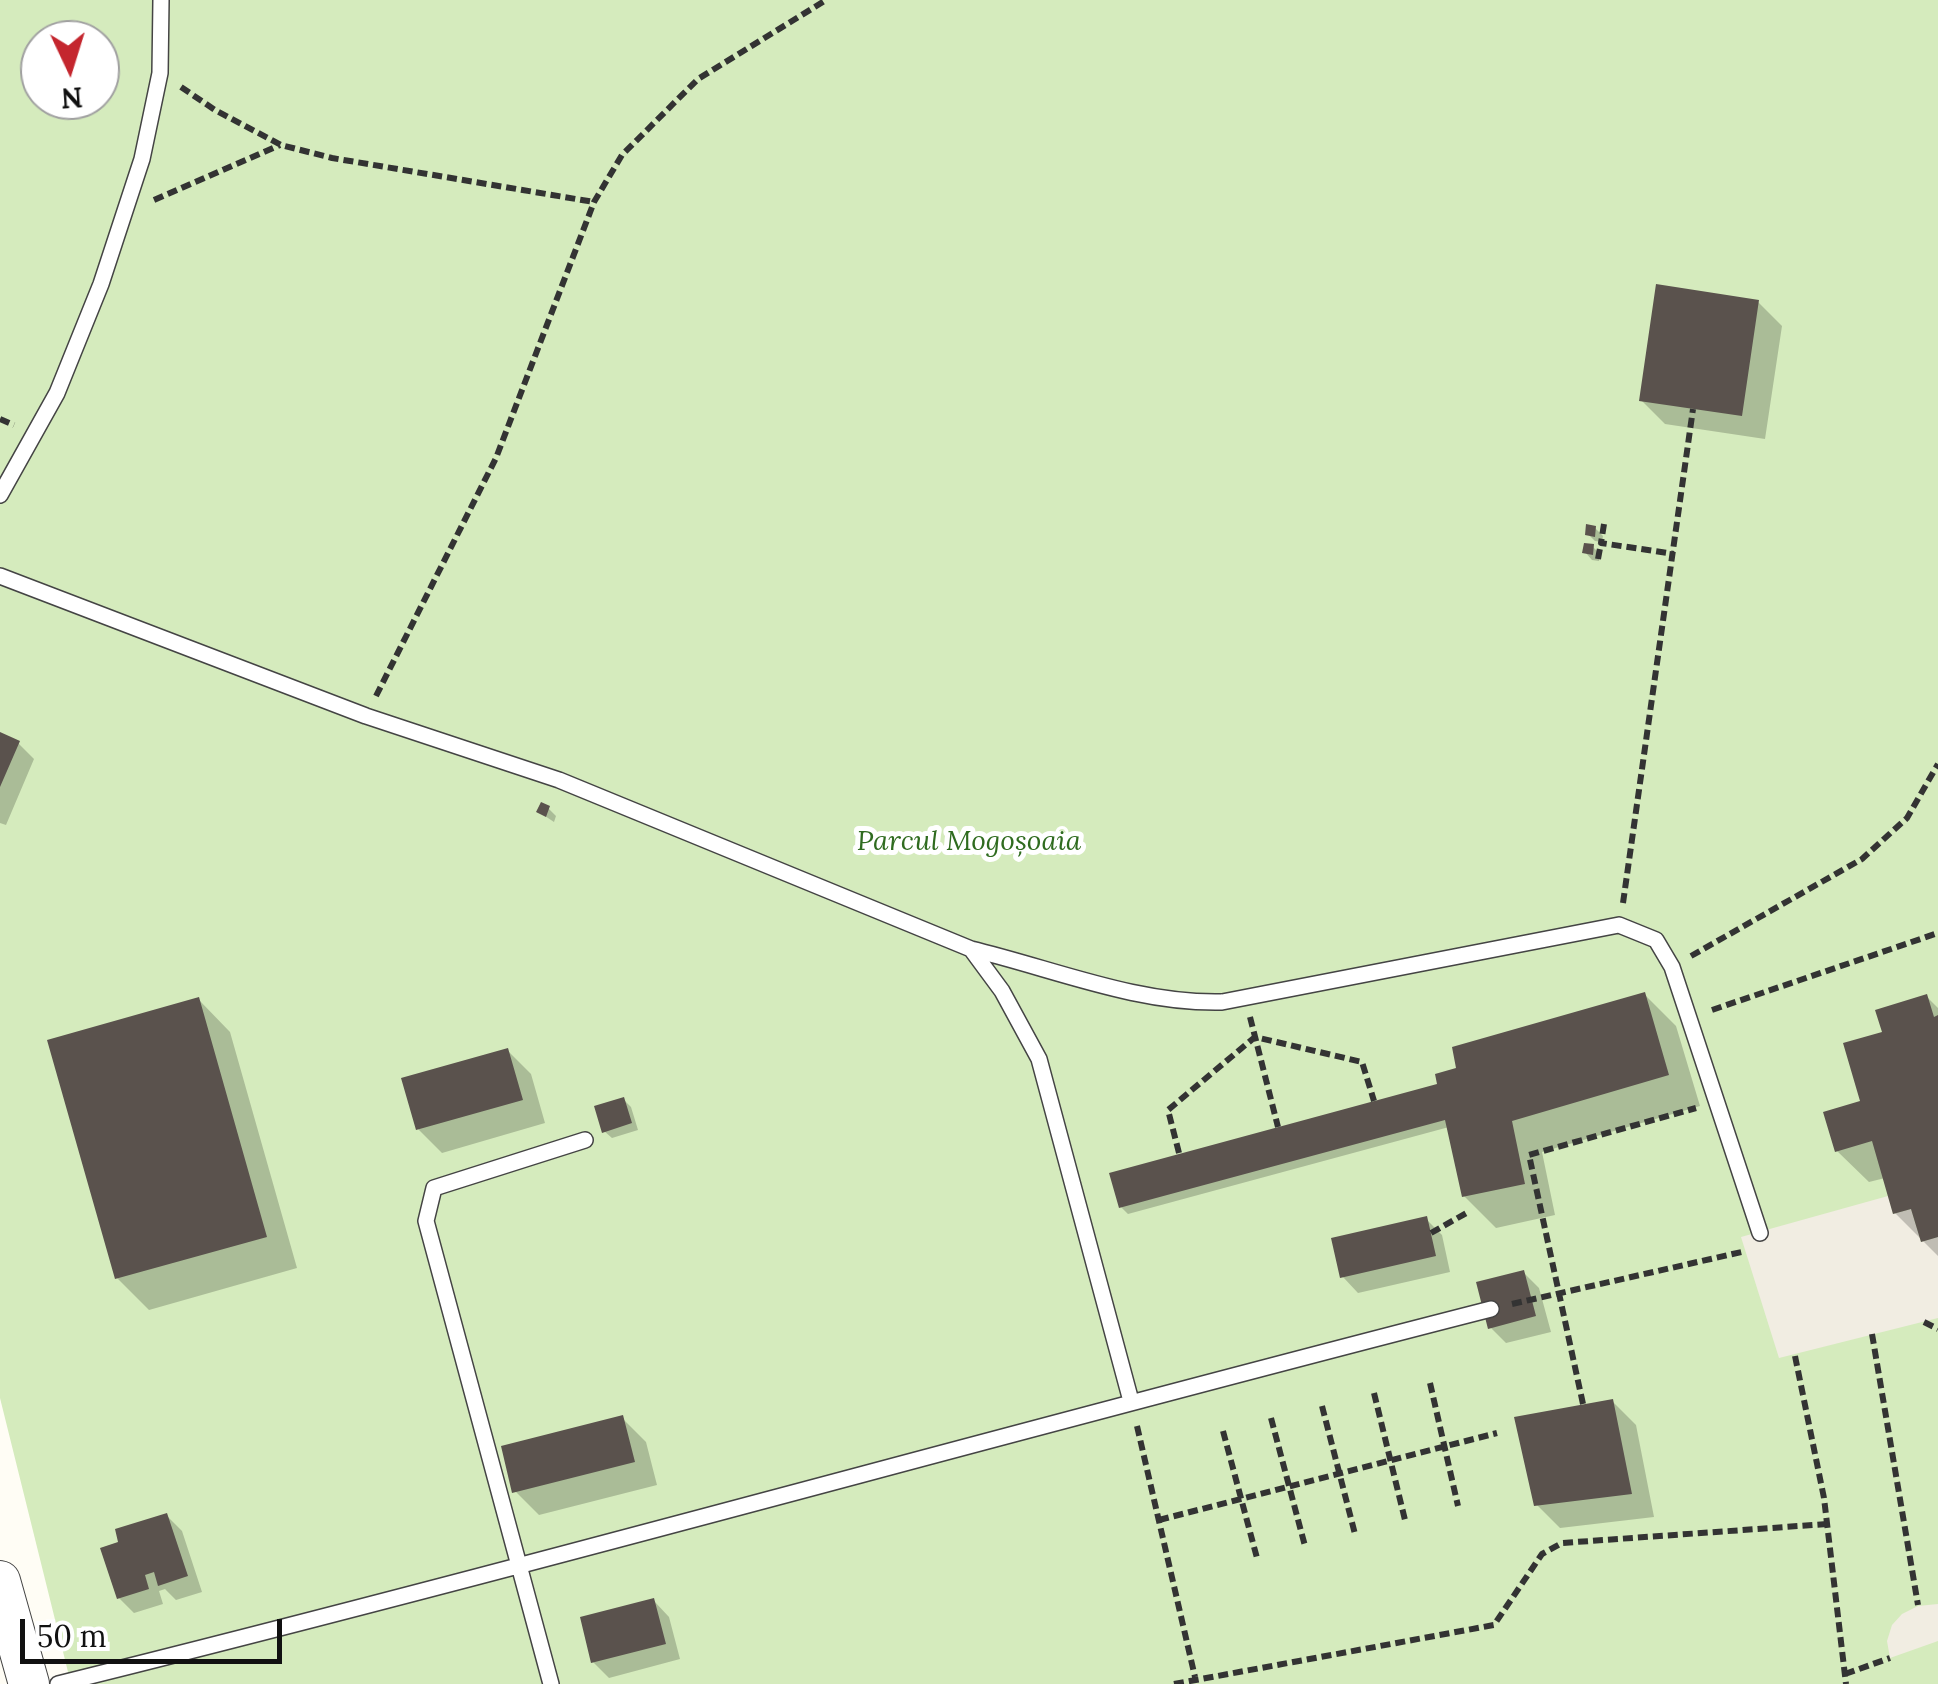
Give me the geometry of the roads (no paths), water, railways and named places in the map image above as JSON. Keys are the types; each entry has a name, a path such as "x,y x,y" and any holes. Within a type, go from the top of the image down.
{"street":[{"path":"0,1581 29,1684"}],"lane":[{"path":"0,496 57,393 101,284 142,159 160,73 161,0"},
{"path":"0,576 366,716 559,780 971,948 1180,1003 1245,998 1619,926 1656,940 1672,967 1760,1233"},
{"path":"971,948 1002,991 1039,1060 1131,1401"},
{"path":"551,1684 426,1221 434,1188 585,1140"},
{"path":"58,1684 519,1567 1131,1401 1491,1309"}],"park label":[{"name":"Parcul Mogoșoaia","path":"969,842"}]}
